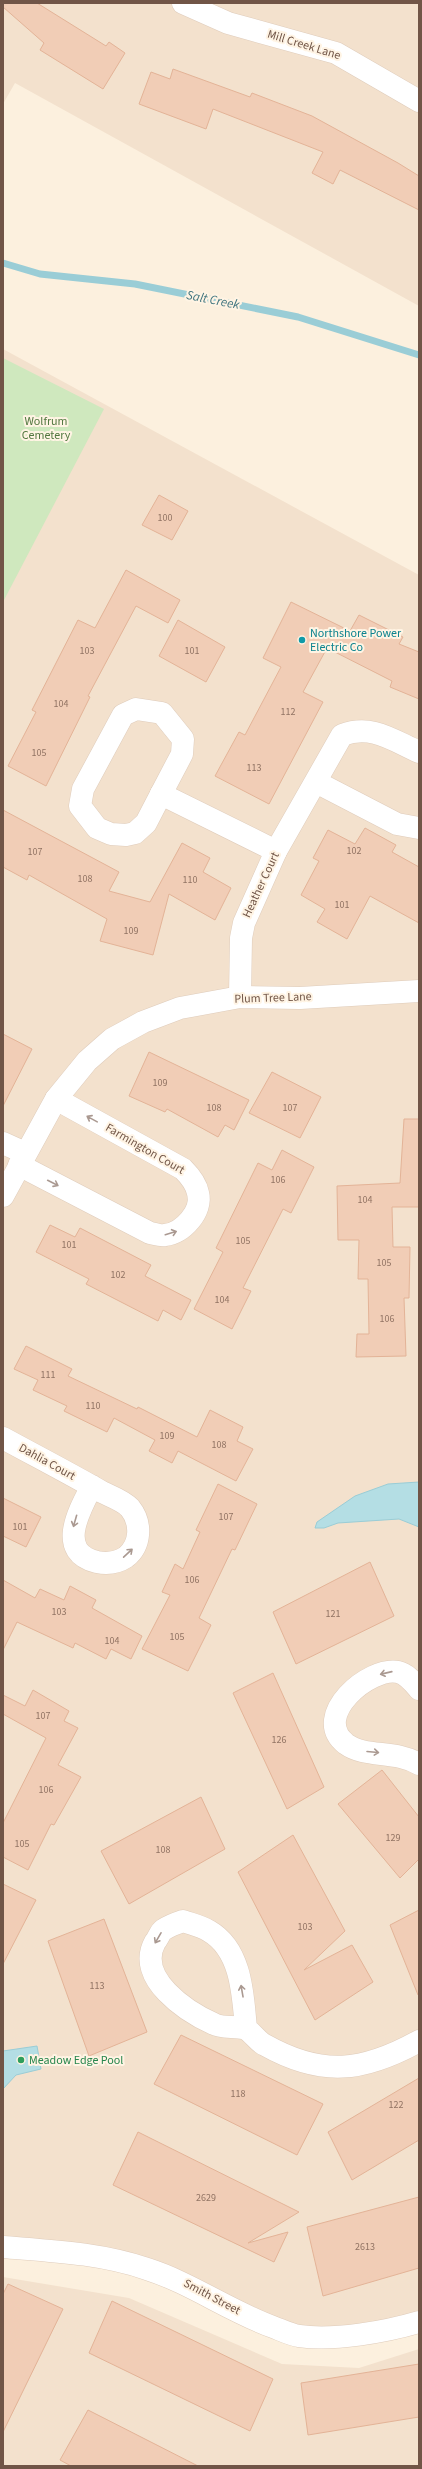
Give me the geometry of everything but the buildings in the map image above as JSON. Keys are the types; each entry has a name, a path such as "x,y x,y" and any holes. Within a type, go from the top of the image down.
{"street":[{"name":"Mill Creek Lane","path":"183,3 228,23 336,53 419,101"},
{"path":"136,709 162,713 183,739 182,754 161,794 146,823 135,833 126,835 111,834 97,828 80,806 83,789 123,715 136,709"},
{"name":"Heather Court","path":"240,997 240,938 244,923 276,851 342,735 356,730 372,731 419,752"},
{"path":"316,782 397,824 419,828"},
{"path":"161,794 276,851"},
{"name":"Plum Tree Lane","path":"3,1196 56,1099 87,1061 112,1039 143,1022 180,1008 240,997 300,998 419,991"},
{"name":"Farmington Court","path":"3,1143 22,1159 150,1233 166,1235 181,1230 191,1220 199,1194 194,1180 183,1169 56,1099"},
{"name":"Dahlia Court","path":"3,1438 92,1486"},
{"path":"419,1688 407,1676 399,1672 391,1671 380,1674 345,1696 340,1704 335,1722 340,1736 351,1747 367,1752 396,1754 419,1764"},
{"path":"246,2029 239,1977 227,1947 209,1931 183,1921 163,1930 151,1951 154,1975 171,1998 194,2015 216,2025 246,2029 263,2044 279,2053 308,2064 339,2068 365,2065 383,2059 419,2041"},
{"name":"Smith Street","path":"3,2247 91,2254 145,2268 180,2280 260,2322 298,2336 339,2336 388,2331 419,2322"}],"shaded area":[{"path":"3,3 419,3 419,306 15,83 3,104"},
{"path":"3,349 419,575 419,2322 298,2336 180,2280 3,2247"},
{"path":"3,2277 129,2298 282,2364 359,2368 419,2349 419,2466 3,2466"}],"green space":[{"name":"Wolfrum Cemetery","path":"3,358 104,409 3,602"}],"water":[{"path":"419,1482 419,1527 399,1519 338,1523 324,1528 315,1528 317,1522 355,1496 388,1484"},
{"name":"Meadow Edge Pool","path":"37,2046 41,2069 16,2075 3,2089 3,2051"}],"waterway":[{"name":"Salt Creek","path":"3,263 40,274 135,284 298,317 419,355"}],"place":[{"name":"Northshore Power Electric Co","path":"302,640"},
{"name":"Meadow Edge Pool","path":"21,2060"}]}
